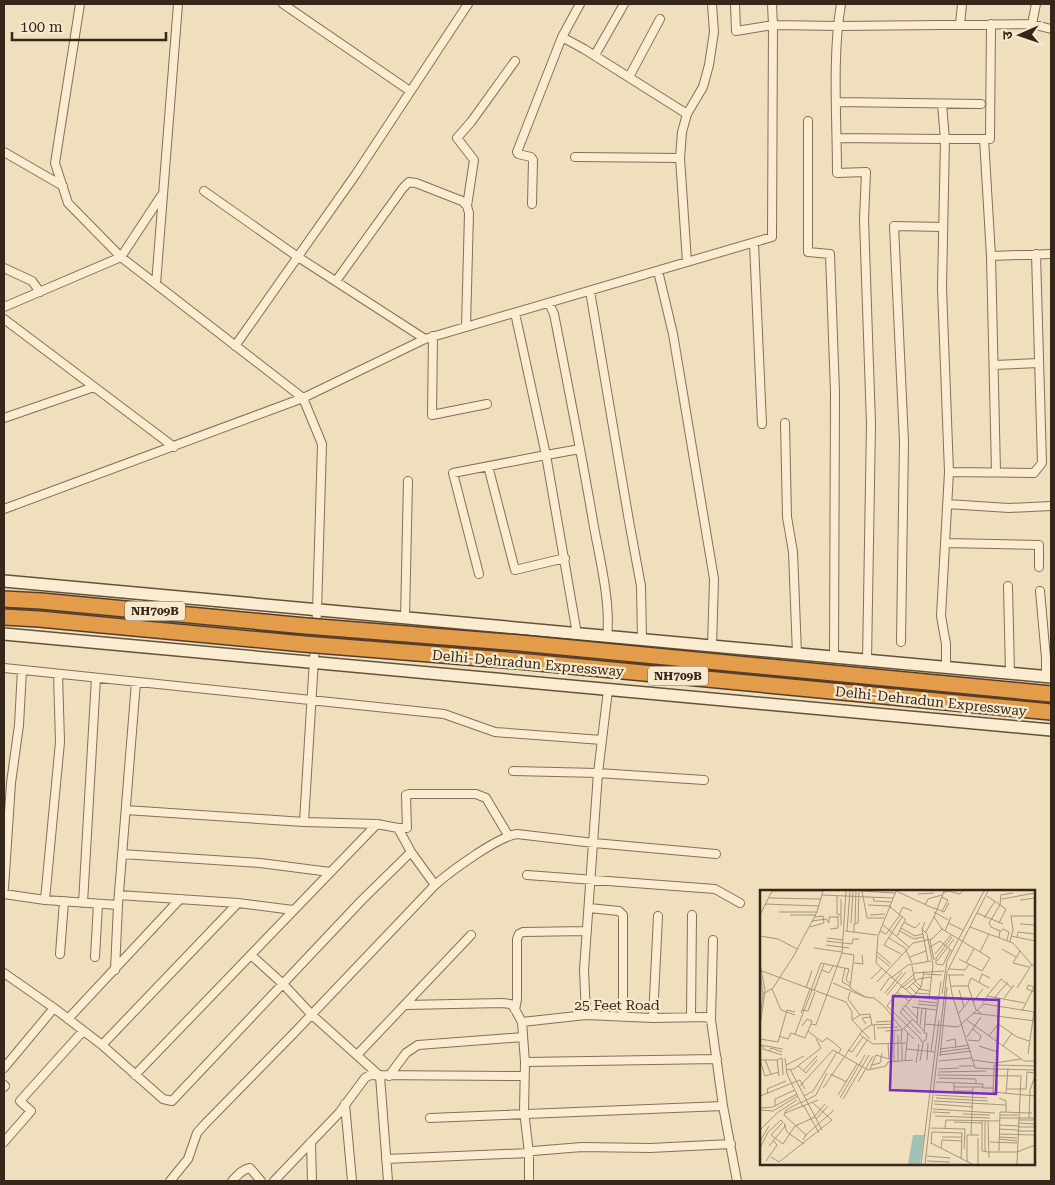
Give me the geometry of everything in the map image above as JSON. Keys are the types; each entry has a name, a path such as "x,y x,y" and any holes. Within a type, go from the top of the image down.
{"highway":[{"name":"Delhi-Dehradun Expressway","path":"4,599 306,626 520,642 1051,694"},
{"name":"Delhi-Dehradun Expressway","path":"4,618 39,619 304,644 518,661 1051,712"}],"street":[{"path":"80,4 55,163 68,203 120,257 303,398 322,444 317,610 304,822"},
{"path":"156,284 178,4"},
{"path":"282,4 410,91"},
{"path":"235,346 356,174 468,4"},
{"path":"532,204 533,160 517,152 562,37 580,4"},
{"path":"595,56 624,4"},
{"path":"687,262 680,158 683,123 703,86 709,65 714,32 712,4"},
{"path":"735,4 736,31 773,25 1032,24 1051,29"},
{"path":"4,509 303,398 429,338 772,238 772,4"},
{"path":"841,4 838,26 836,102 838,172 866,172 864,219 871,424 867,661"},
{"path":"960,24 962,4"},
{"path":"1032,24 1036,4"},
{"path":"629,77 660,19"},
{"path":"837,138 990,139 991,24"},
{"path":"562,37 687,114"},
{"path":"466,327 469,213 467,206 474,160 457,138 471,122 515,60"},
{"path":"836,102 981,104"},
{"path":"942,104 945,139 942,288 949,472 941,616 946,644 946,663"},
{"path":"808,121 808,252 830,254 835,392 834,657"},
{"path":"984,139 991,256 996,472"},
{"path":"4,152 63,186"},
{"path":"575,157 680,158"},
{"path":"336,281 409,182 425,186 462,201 467,206"},
{"path":"204,191 298,257 429,338"},
{"path":"4,308 120,257 162,195"},
{"path":"901,642 904,441 894,226 943,227"},
{"path":"754,243 762,424"},
{"path":"949,472 1034,473 1042,463 1036,254"},
{"path":"991,256 1051,254"},
{"path":"4,268 32,281 40,292"},
{"path":"658,271 673,334 714,579 712,646"},
{"path":"590,291 641,586 642,640"},
{"path":"549,302 554,314 602,575 608,623 607,637"},
{"path":"515,313 546,455 577,634"},
{"path":"4,319 174,446"},
{"path":"429,338 432,415 487,404"},
{"path":"994,365 1039,363"},
{"path":"4,418 94,387"},
{"path":"785,423 787,517 793,552 797,654"},
{"path":"478,574 454,473 580,449"},
{"path":"488,466 515,570 565,558"},
{"path":"405,618 408,481"},
{"path":"947,504 1009,508 1051,506"},
{"path":"945,543 1039,545 1039,566"},
{"path":"4,581 867,661 946,663 1010,673 1047,669 1040,591"},
{"path":"1008,586 1010,673"},
{"path":"4,634 314,664 1051,730"},
{"path":"4,668 444,714 495,732 602,740"},
{"path":"4,888 7,782 19,725 22,670"},
{"path":"45,900 60,742 58,674"},
{"path":"82,902 96,678"},
{"path":"115,970 118,905 136,682"},
{"path":"586,1015 584,970 590,908 598,773 608,690"},
{"path":"513,771 598,773 704,780"},
{"path":"126,810 304,822 377,824 407,828 406,795 476,794 486,798 508,835"},
{"path":"135,1075 377,824"},
{"path":"398,828 411,852 435,885"},
{"path":"170,1181 188,1159 197,1133 204,1125 312,1015 435,885 448,873 508,835 517,834 716,854"},
{"path":"4,972 102,1045 163,1099 172,1101 362,900 411,852"},
{"path":"122,854 260,863 330,872"},
{"path":"527,875 715,889 740,903"},
{"path":"4,894 45,900 118,905"},
{"path":"119,895 238,903 293,910"},
{"path":"68,1019 180,899"},
{"path":"60,954 64,901"},
{"path":"102,1045 238,903"},
{"path":"95,956 98,904"},
{"path":"590,908 622,912 623,1017"},
{"path":"691,1017 692,915"},
{"path":"653,1018 658,916"},
{"path":"515,1010 517,1000 517,939 519,934 523,932 587,931"},
{"path":"357,1055 471,935"},
{"path":"713,940 711,1020 723,1106 737,1181"},
{"path":"251,954 312,1015 384,1076"},
{"path":"404,1005 503,1003 510,1004 515,1010 522,1022 525,1062 524,1115 529,1153 529,1181"},
{"path":"4,1068 54,1008"},
{"name":"25 Feet Road","path":"522,1022 586,1015 653,1018 706,1017 711,1020"},
{"path":"4,1142 31,1112 20,1101 84,1031"},
{"path":"388,1181 384,1076 406,1053 418,1045 523,1038"},
{"path":"525,1062 717,1059"},
{"path":"274,1181 345,1104 365,1078 370,1075 524,1076"},
{"path":"345,1104 352,1181"},
{"path":"430,1118 723,1106"},
{"path":"311,1142 312,1181"},
{"path":"386,1159 529,1153 533,1151 582,1147 650,1148 730,1144"},
{"path":"232,1181 241,1172 250,1168 261,1181"}]}
